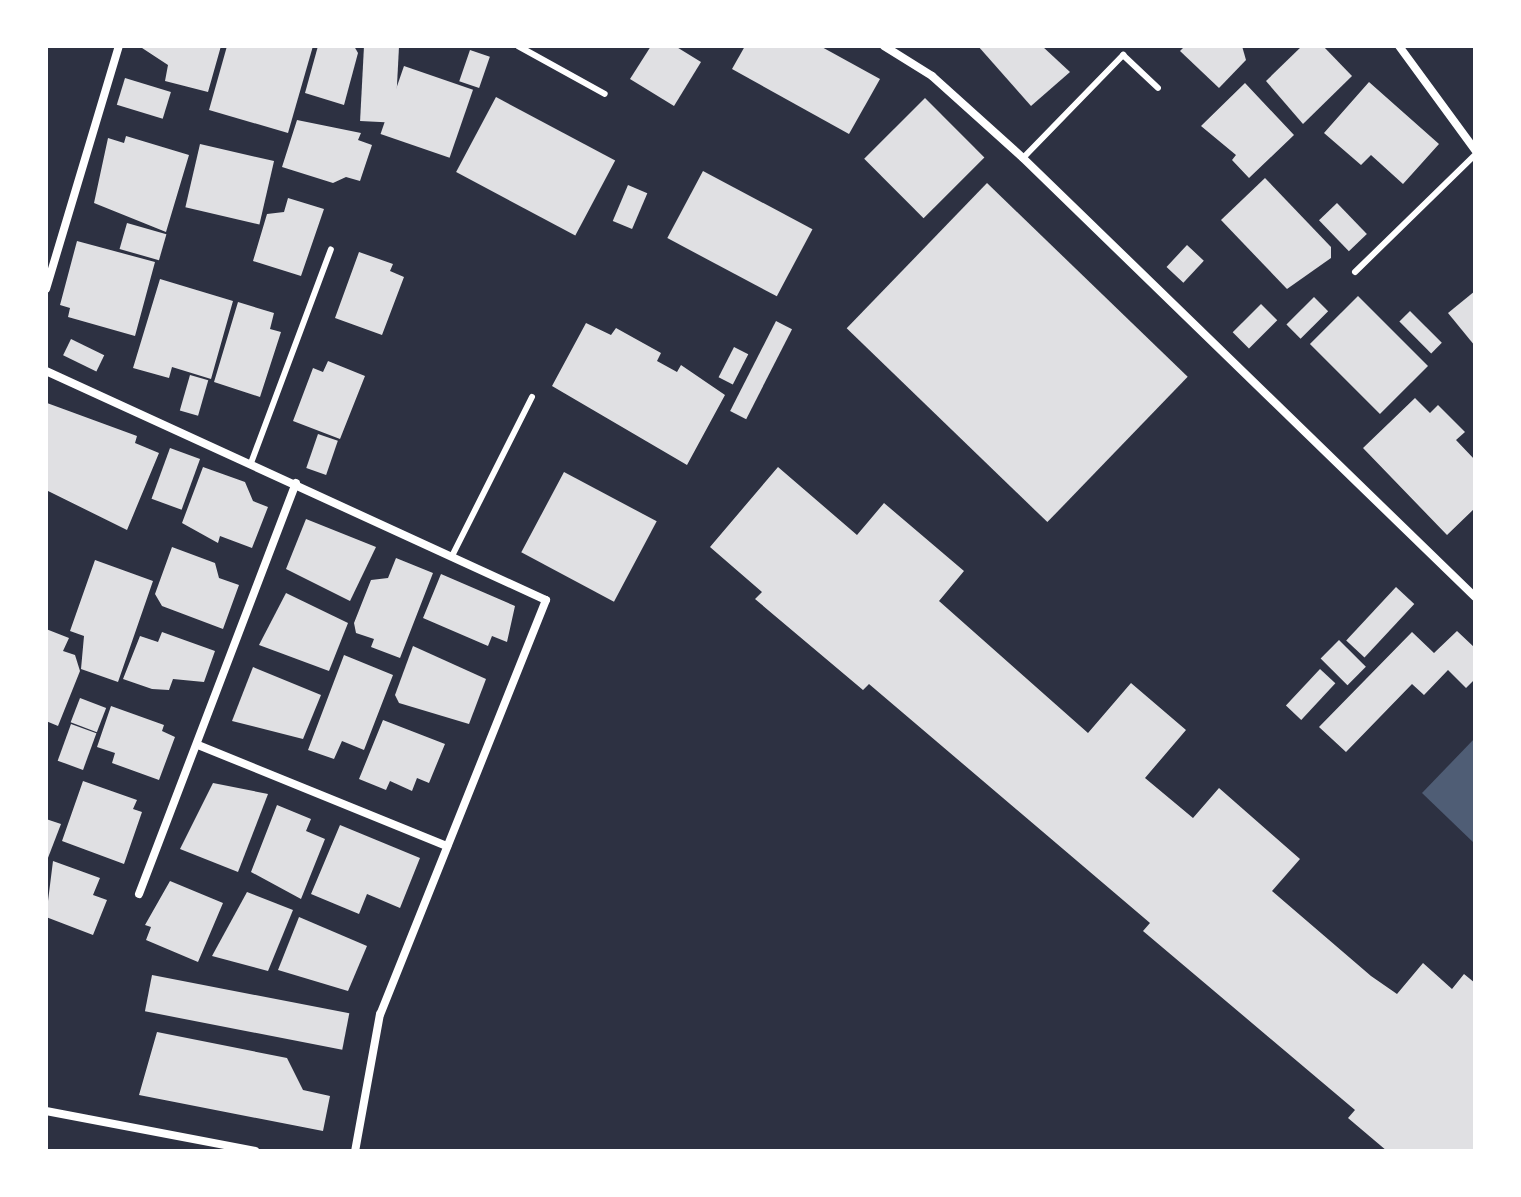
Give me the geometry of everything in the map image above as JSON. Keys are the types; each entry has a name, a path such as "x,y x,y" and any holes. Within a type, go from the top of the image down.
{"street":[{"path":"46,289 119,46"},
{"path":"884,46 932,76 1023,158 1475,597"},
{"path":"1399,46 1475,152"},
{"path":"46,371 546,600 380,1014 355,1151"},
{"path":"139,894 296,483"},
{"path":"198,745 447,846"},
{"path":"46,1111 255,1151"}],"lane":[{"path":"518,46 605,94"},
{"path":"1023,158 1123,55 1158,88"},
{"path":"1355,272 1475,152"},
{"path":"251,463 331,249"},
{"path":"452,556 532,397"}],"water":[{"path":"1475,738 1475,844 1422,793"}],"building":[{"path":"139,46 221,46 208,92 165,81 168,65"},
{"path":"227,46 313,46 288,133 209,110"},
{"path":"318,46 354,46 358,53 344,105 305,93"},
{"path":"364,46 399,48 395,123 360,121"},
{"path":"651,46 675,46 701,62 674,106 630,79"},
{"path":"745,46 820,46 880,79 849,134 732,69"},
{"path":"978,46 1042,46 1070,72 1031,106"},
{"path":"1185,46 1242,46 1246,60 1219,88 1180,51"},
{"path":"1302,46 1323,46 1352,76 1303,124 1266,81"},
{"path":"470,50 490,57 479,88 459,81"},
{"path":"404,66 473,90 450,158 381,134"},
{"path":"125,78 171,92 163,119 117,105"},
{"path":"1369,82 1439,144 1403,184 1371,155 1361,165 1324,133"},
{"path":"1245,83 1294,135 1249,178 1232,160 1236,155 1201,126"},
{"path":"496,97 615,160 575,235 456,172"},
{"path":"925,98 984,157 924,218 864,159"},
{"path":"297,120 361,133 358,140 372,145 360,181 346,177 333,183 282,167"},
{"path":"126,136 189,155 166,232 94,203 108,138 124,143"},
{"path":"200,144 274,161 259,224 185,207"},
{"path":"703,171 812,229 777,296 667,238"},
{"path":"1265,178 1331,247 1331,258 1287,289 1221,220"},
{"path":"987,183 1188,377 1047,522 847,328"},
{"path":"628,185 647,193 632,229 613,221"},
{"path":"288,198 324,209 301,276 253,261 267,214 284,212"},
{"path":"1337,203 1367,234 1349,251 1319,220"},
{"path":"127,223 166,234 159,260 120,249"},
{"path":"77,241 155,262 135,336 68,317 70,308 60,305"},
{"path":"1187,245 1204,261 1183,283 1167,267"},
{"path":"359,252 393,264 390,271 404,277 382,335 335,318"},
{"path":"160,279 233,301 211,379 172,367 169,378 133,368"},
{"path":"1475,291 1475,346 1448,313"},
{"path":"1358,296 1428,366 1380,414 1310,344"},
{"path":"1314,297 1328,311 1301,339 1286,325"},
{"path":"238,302 274,313 270,329 281,332 260,397 214,382"},
{"path":"1261,304 1277,320 1249,349 1233,332"},
{"path":"1410,311 1442,343 1431,353 1399,322"},
{"path":"776,321 792,329 746,419 730,411"},
{"path":"586,323 611,335 616,328 661,353 657,361 677,372 681,365 725,395 687,465 552,386"},
{"path":"71,339 104,355 96,371 63,355"},
{"path":"734,347 748,354 733,385 719,377"},
{"path":"328,361 365,376 340,439 293,421 313,368 323,372"},
{"path":"190,375 208,380 198,416 180,411"},
{"path":"1415,398 1430,413 1438,405 1465,432 1456,440 1475,460 1475,508 1447,535 1363,448"},
{"path":"47,403 137,436 135,443 159,453 127,530 46,490"},
{"path":"318,434 338,441 326,475 306,468"},
{"path":"170,448 200,459 182,510 152,499"},
{"path":"203,467 245,482 253,501 268,507 252,548 220,536 218,543 182,523"},
{"path":"778,467 857,535 884,503 964,571 939,601 1088,733 1131,683 1186,730 1145,778 1193,818 1219,788 1300,859 1272,891 1371,976 1397,994 1423,963 1452,989 1464,974 1475,983 1475,1151 1387,1151 1348,1118 1355,1110 1143,931 1150,923 869,684 863,690 755,599 762,592 710,547"},
{"path":"564,472 657,521 614,602 521,552"},
{"path":"306,519 376,547 350,601 286,569"},
{"path":"172,547 215,563 219,578 239,585 223,629 162,606 155,594"},
{"path":"396,558 433,573 400,658 371,647 374,639 356,633 354,623 371,580 388,578"},
{"path":"95,560 153,581 118,682 81,669 84,636 70,631"},
{"path":"441,574 515,606 507,642 492,636 488,646 423,618"},
{"path":"1396,587 1414,604 1364,657 1346,640"},
{"path":"286,593 348,623 329,671 259,645"},
{"path":"46,629 69,638 63,651 75,655 80,671 58,726 46,721"},
{"path":"1457,631 1475,648 1475,679 1466,688 1448,670 1424,695 1412,684 1346,752 1319,727 1412,632 1434,653"},
{"path":"162,632 215,651 204,682 173,679 169,690 152,689 123,679 140,636 158,642"},
{"path":"1339,640 1366,667 1347,685 1321,658"},
{"path":"413,646 486,679 469,724 399,703 395,695"},
{"path":"344,655 393,675 364,750 342,741 334,759 308,750"},
{"path":"253,667 321,695 303,739 232,721"},
{"path":"1320,669 1335,683 1301,720 1286,706"},
{"path":"80,698 106,708 97,732 71,722"},
{"path":"111,706 164,725 162,731 175,737 159,780 112,763 115,753 97,747"},
{"path":"383,720 445,744 429,783 417,778 412,791 390,781 386,790 359,779"},
{"path":"71,724 96,733 83,770 58,761"},
{"path":"83,781 137,800 133,809 142,812 124,864 62,841"},
{"path":"213,783 268,794 238,872 180,849"},
{"path":"277,805 311,819 306,831 325,839 301,899 251,872"},
{"path":"46,819 61,824 46,863"},
{"path":"340,825 420,858 400,908 367,894 359,914 311,894"},
{"path":"53,861 100,878 93,895 107,900 93,935 46,917"},
{"path":"170,881 223,903 198,962 146,940 151,927 145,925"},
{"path":"247,892 293,910 268,971 212,956"},
{"path":"299,917 367,946 348,991 278,970"},
{"path":"152,975 349,1013 342,1050 145,1011"},
{"path":"157,1032 287,1058 303,1090 330,1096 323,1131 139,1095"}]}
